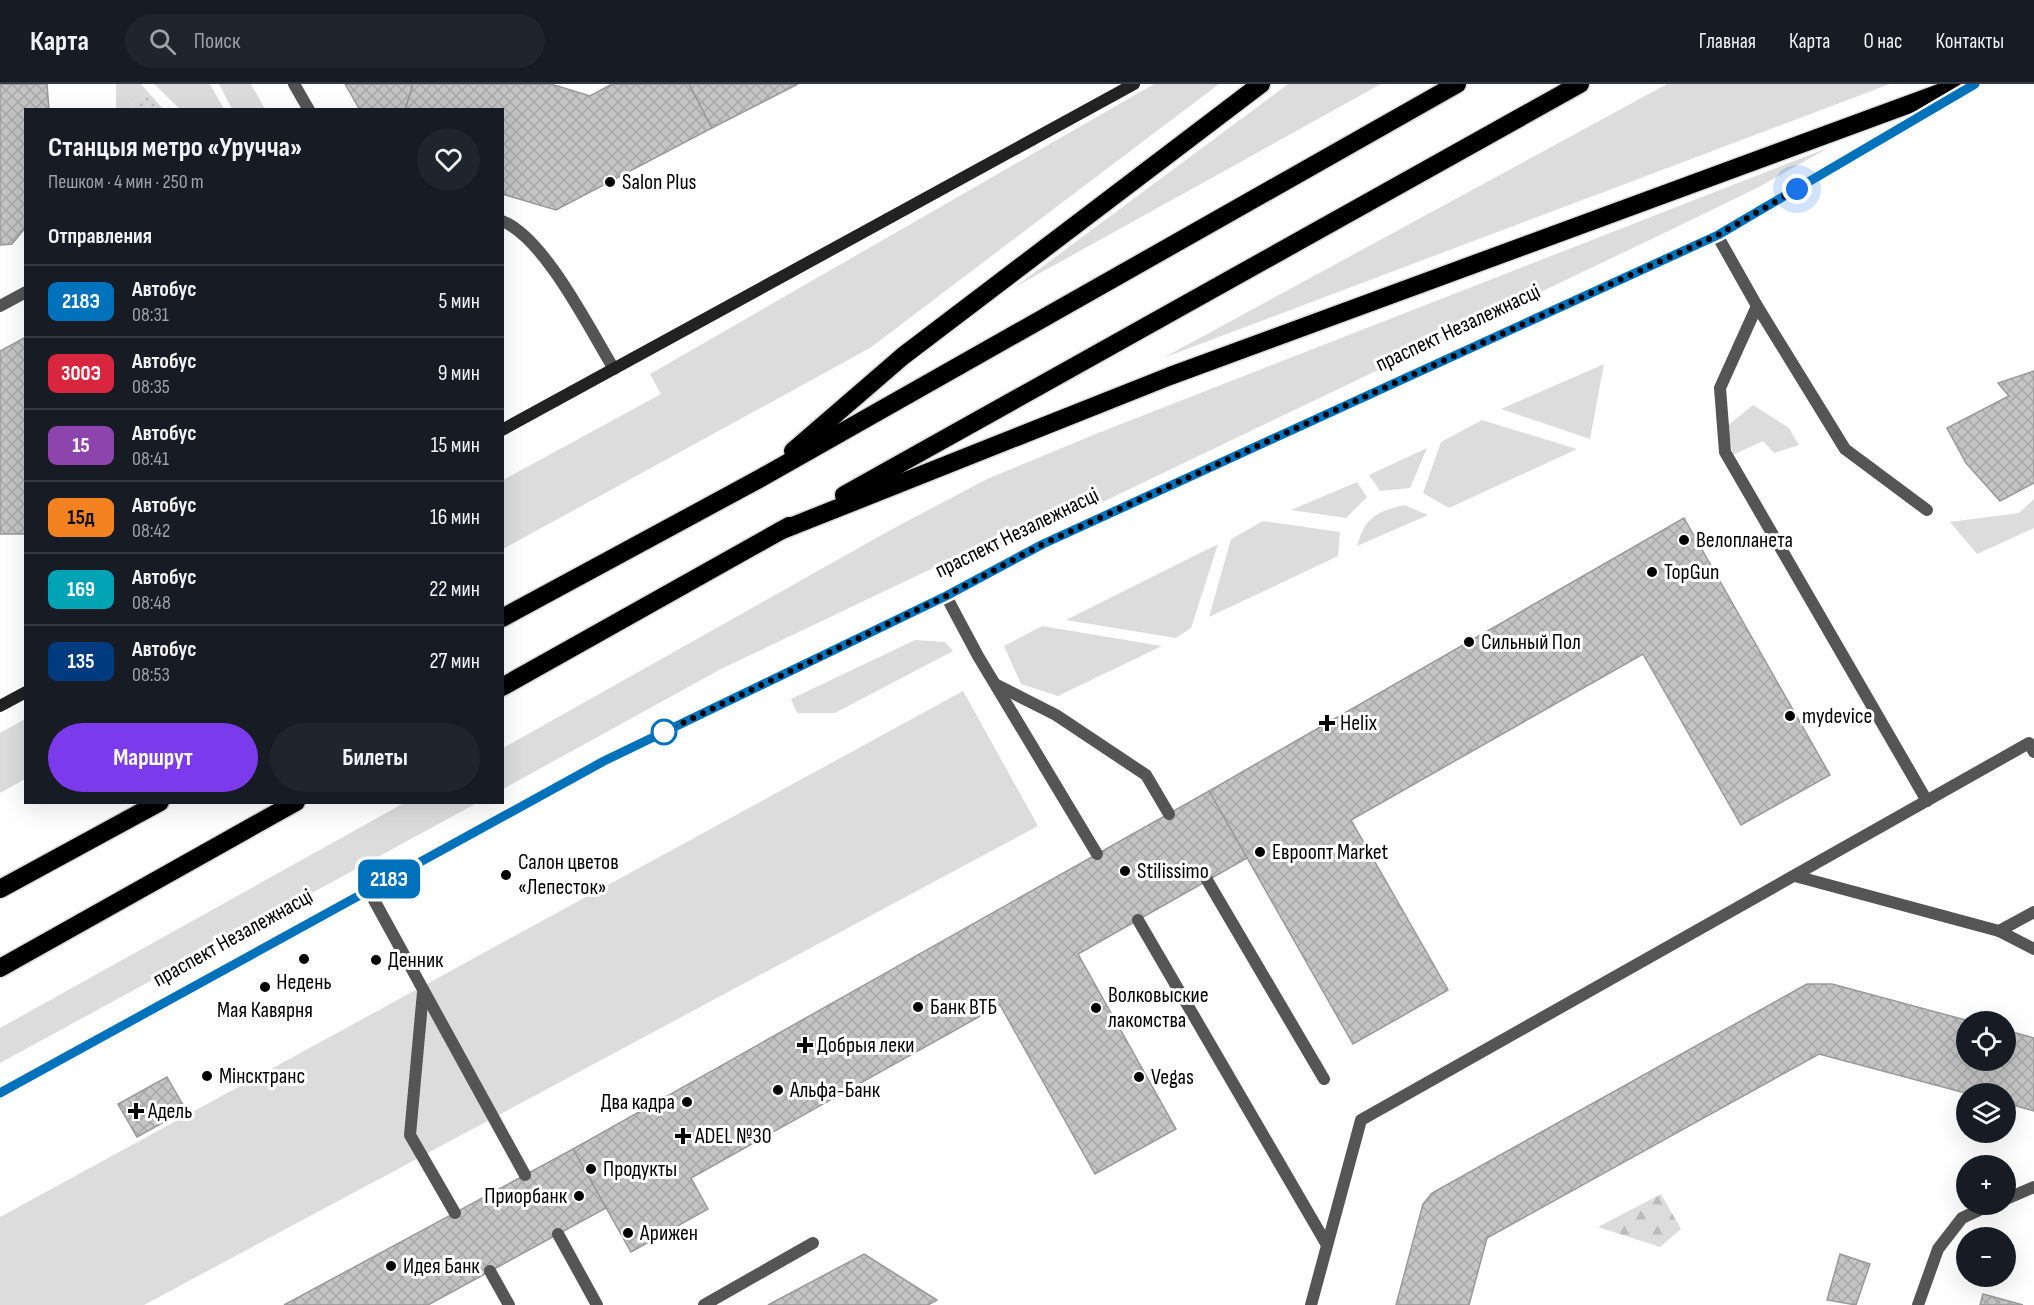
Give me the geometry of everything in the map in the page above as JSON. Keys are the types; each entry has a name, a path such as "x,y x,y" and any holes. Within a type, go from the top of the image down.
{"highway":[{"path":"759,479 903,356 1261,84"},
{"path":"504,617 759,479 1457,84"},
{"path":"504,686 1580,84"},
{"path":"780,531 1170,376 1964,84"},
{"path":"0,889 156,804"},
{"path":"0,968 292,804"}],"main road":[{"path":"504,429 1134,84"},
{"name":"праспект Незалежнасці","path":"0,1093 604,761 946,596 1043,544 1718,235 1975,84"},
{"path":"0,706 24,693"}],"lane":[{"path":"294,84 308,108"},
{"path":"504,222 512,225 535,244 614,369"},
{"path":"1718,235 1757,306 1845,449 1927,510"},
{"path":"0,306 24,293"},
{"path":"1757,306 1720,388 1725,452 1927,801"},
{"path":"946,596 996,685 1097,854"},
{"path":"996,685 1056,715 1146,775 1169,814"},
{"path":"1311,1305 1361,1120 2029,743 2034,752"},
{"path":"1795,876 1999,931 2034,949"},
{"path":"1208,880 1324,1079"},
{"path":"369,891 525,1175"},
{"path":"1999,931 2034,912"},
{"path":"1137,920 1327,1245"},
{"path":"423,991 410,1135 454,1213"},
{"path":"2016,1195 2034,1187"},
{"path":"1917,1305 1938,1249 1962,1218 1968,1215"},
{"path":"558,1234 597,1305"},
{"path":"704,1305 813,1243"},
{"path":"490,1271 509,1305"}],"green space":[{"path":"116,84 141,84 149,93 131,104 132,108 116,108"},
{"path":"154,84 210,84 223,108 179,108"},
{"path":"219,84 251,84 264,108 231,108"},
{"path":"1154,84 1219,84 870,348 504,548 504,479 661,394 650,374"},
{"path":"1288,84 1381,84 1015,287"},
{"path":"1667,84 1890,84 1163,358"},
{"path":"149,93 162,108 132,108 131,104"},
{"path":"1830,147 1757,188 1038,533 950,560 721,669 504,788 504,747 896,527 987,479 1098,433"},
{"path":"1604,364 1590,439 1501,409"},
{"path":"1753,405 1789,428 1799,445 1774,453 1763,441 1733,455 1727,426"},
{"path":"1482,420 1577,449 1449,508 1423,493 1441,442"},
{"path":"1427,448 1410,488 1380,491 1369,475"},
{"path":"1357,482 1367,497 1346,518 1291,510"},
{"path":"2034,499 2034,528 1977,554 1950,522 2019,513"},
{"path":"1404,505 1428,515 1357,546 1364,528 1373,517 1386,510"},
{"path":"1263,521 1340,532 1338,556 1209,617 1231,539"},
{"path":"1218,544 1191,628 1176,638 1066,620"},
{"path":"1042,626 1162,646 1058,696 1021,684 1004,646"},
{"path":"915,640 945,642 953,651 835,713 797,713 791,699"},
{"path":"963,691 1038,826 144,1305 0,1305 0,1217"},
{"path":"24,720 24,780 0,793 0,733"},
{"path":"402,804 475,804 0,1063 0,1028"},
{"path":"1661,1194 1681,1229 1660,1247 1598,1227"}],"building":[{"path":"0,84 47,84 49,108 24,108 24,229 12,244 0,245"},
{"path":"345,84 413,84 406,108 359,108"},
{"path":"413,84 551,84 590,96 612,84 689,84 712,128 556,210 504,195 504,108 406,108"},
{"path":"689,84 798,84 712,128"},
{"path":"24,338 24,534 0,534 0,351"},
{"path":"2034,371 2034,483 2000,501 1966,463 1947,428 2009,396 1998,383"},
{"path":"1684,518 1830,775 1741,825 1643,654 1351,820 1448,990 1353,1044 1209,791"},
{"path":"1209,791 1247,858 1078,954 1176,1129 1095,1174 1000,1005 691,1178 708,1209 631,1252 573,1149"},
{"path":"1807,984 1832,984 1956,1017 1956,1071 2016,1071 2016,1033 2034,1038 2034,1111 2016,1106 2016,1083 1956,1083 1956,1091 1819,1054 1487,1238 1469,1305 1396,1305 1423,1204 1432,1193"},
{"path":"167,1077 186,1110 137,1137 118,1104"},
{"path":"573,1149 606,1208 428,1305 284,1305"},
{"path":"864,1254 937,1300 928,1305 768,1305"},
{"path":"1840,1254 1870,1264 1856,1305 1827,1300"},
{"path":"1983,1294 2023,1305 1980,1305"}],"bus line":[{"name":"218Э","path":"0,1093 604,761 946,596 1043,544 1718,235 1975,84"}],"place":[{"name":"Salon Plus","path":"610,182"},
{"name":"Велопланета","path":"1684,540"},
{"name":"TopGun","path":"1652,572"},
{"name":"Сильный Пол","path":"1469,642"},
{"name":"mydevice","path":"1790,716"},
{"name":"Helix","path":"1327,723"},
{"name":"Евроопт Market","path":"1260,852"},
{"name":"Stilissimo","path":"1125,871"},
{"name":"Салон цветов «Лепесток»","path":"506,875"},
{"name":"Недень","path":"304,959"},
{"name":"Денник","path":"376,960"},
{"name":"Мая Кавярня","path":"265,987"},
{"name":"Банк ВТБ","path":"918,1007"},
{"name":"Волковыские лакомства","path":"1096,1008"},
{"name":"Добрыя леки","path":"805,1045"},
{"name":"Мінсктранс","path":"207,1076"},
{"name":"Vegas","path":"1139,1077"},
{"name":"Альфа-Банк","path":"778,1090"},
{"name":"Два кадра","path":"687,1102"},
{"name":"Адель","path":"136,1111"},
{"name":"ADEL №30","path":"683,1136"},
{"name":"Продукты","path":"591,1169"},
{"name":"Приорбанк","path":"579,1196"},
{"name":"Арижен","path":"628,1233"},
{"name":"Идея Банк","path":"391,1266"}],"route":[{"path":"664,732 946,596 1043,544 1718,235 1797,189"}]}
